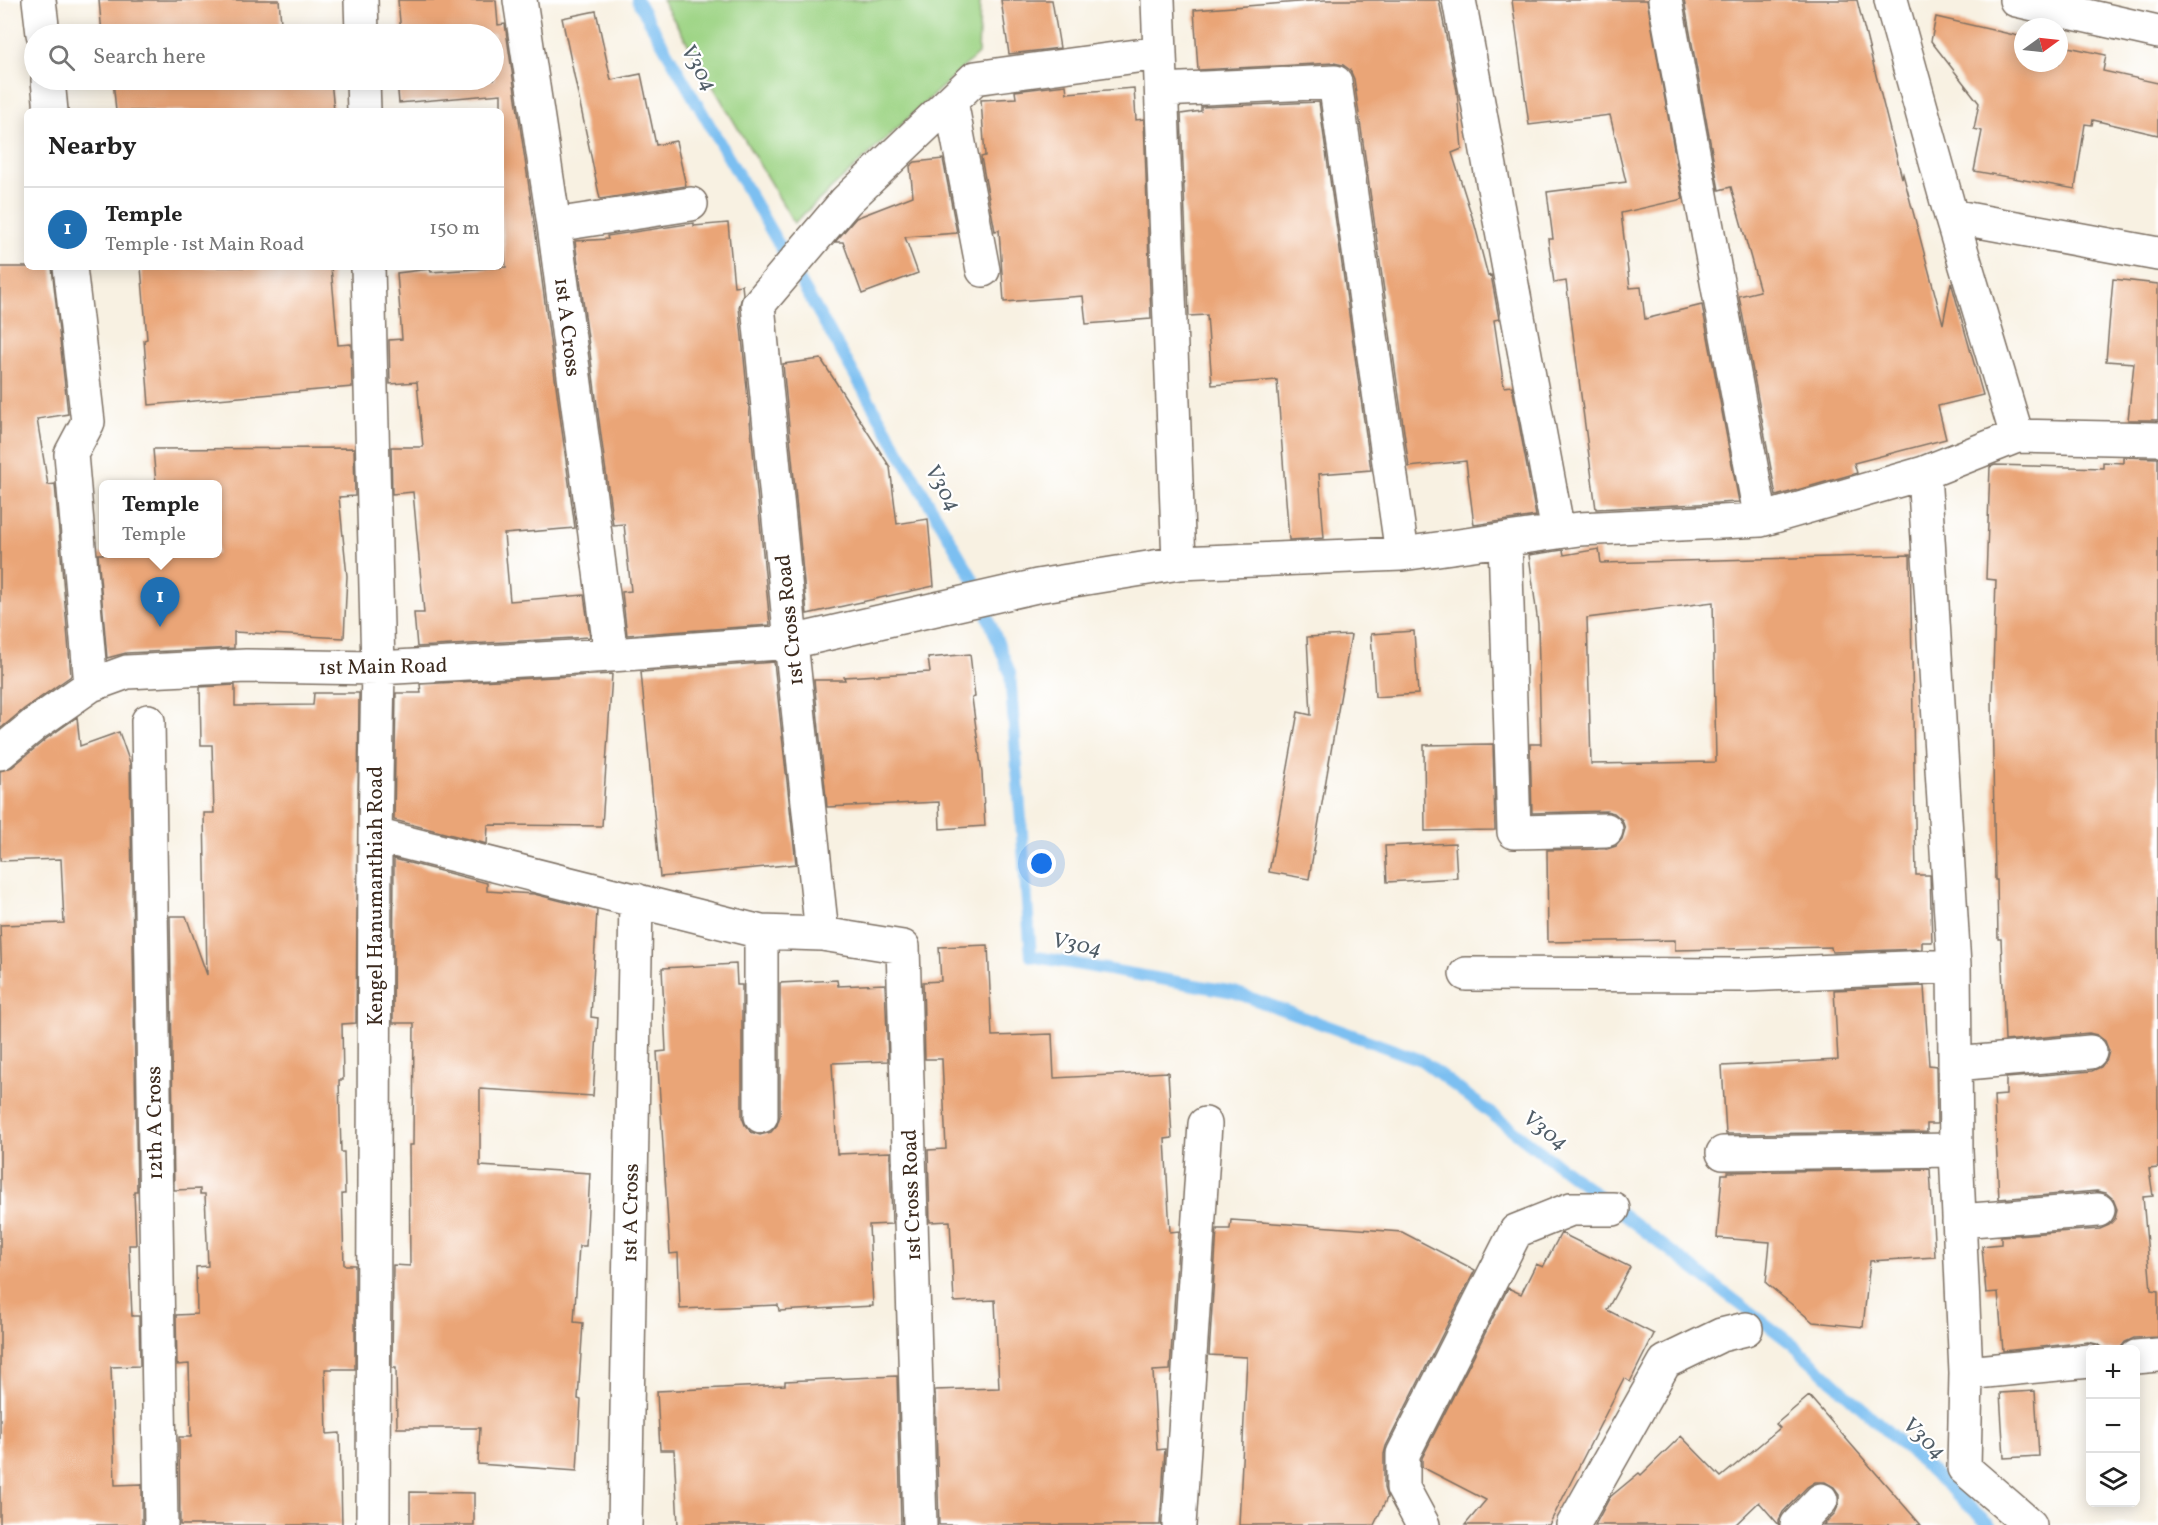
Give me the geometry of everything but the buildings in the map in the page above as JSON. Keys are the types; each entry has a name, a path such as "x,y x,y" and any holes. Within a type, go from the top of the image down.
{"street":[{"path":"39,0 41,24"},
{"path":"361,0 362,24"},
{"name":"1st A Cross","path":"520,0 554,225 611,655"},
{"path":"1158,0 1179,563"},
{"path":"1459,0 1558,532"},
{"path":"1665,0 1761,520"},
{"path":"1891,0 1951,216 2017,436 2158,439"},
{"path":"2016,0 2158,32"},
{"path":"983,270 951,101 975,78 1159,53"},
{"path":"1162,90 1335,82 1402,554"},
{"path":"49,90 51,108"},
{"path":"363,90 364,108"},
{"name":"1st Cross Road","path":"822,934 790,642 758,305 846,201 951,101"},
{"path":"554,225 691,204"},
{"path":"1951,216 2158,254"},
{"path":"70,270 88,422 71,454 91,685"},
{"name":"Kengel Hanumanthiah Road","path":"368,270 378,668 375,835 373,1525"},
{"name":"1st Main Road","path":"0,753 35,724 91,685 127,672 246,666 378,668 790,642 1036,586 1179,563 1402,554 1579,529 1761,520 1924,473 2017,436"},
{"path":"1924,473 1954,966 1956,1150 1966,1372 1964,1468 2030,1525"},
{"path":"1505,540 1514,832 1606,830"},
{"name":"12th A Cross","path":"148,721 161,1525"},
{"name":"1st Cross Road","path":"375,835 761,932 822,934 903,947 920,1525"},
{"name":"1st A Cross","path":"625,1525 636,900"},
{"path":"761,932 761,1116"},
{"path":"1466,974 1745,975 1954,966"},
{"path":"1955,1064 2090,1052"},
{"path":"1179,1525 1205,1124"},
{"path":"1723,1153 1956,1150"},
{"path":"1423,1525 1403,1488 1403,1454 1516,1231 1571,1209 1613,1209"},
{"path":"1959,1221 2098,1210"},
{"path":"1573,1525 1665,1362 1721,1335 1746,1329"},
{"path":"2140,1357 2158,1355"},
{"path":"1966,1372 2086,1361"},
{"path":"1797,1525 1821,1500"}],"green space":[{"path":"662,0 980,0 978,54 794,223"}],"waterway":[{"name":"V304","path":"637,0 973,579 1010,673 1031,956 1234,992 1421,1060 1792,1344 1990,1525"}],"place":[{"name":"Temple","path":"160,627"}]}
